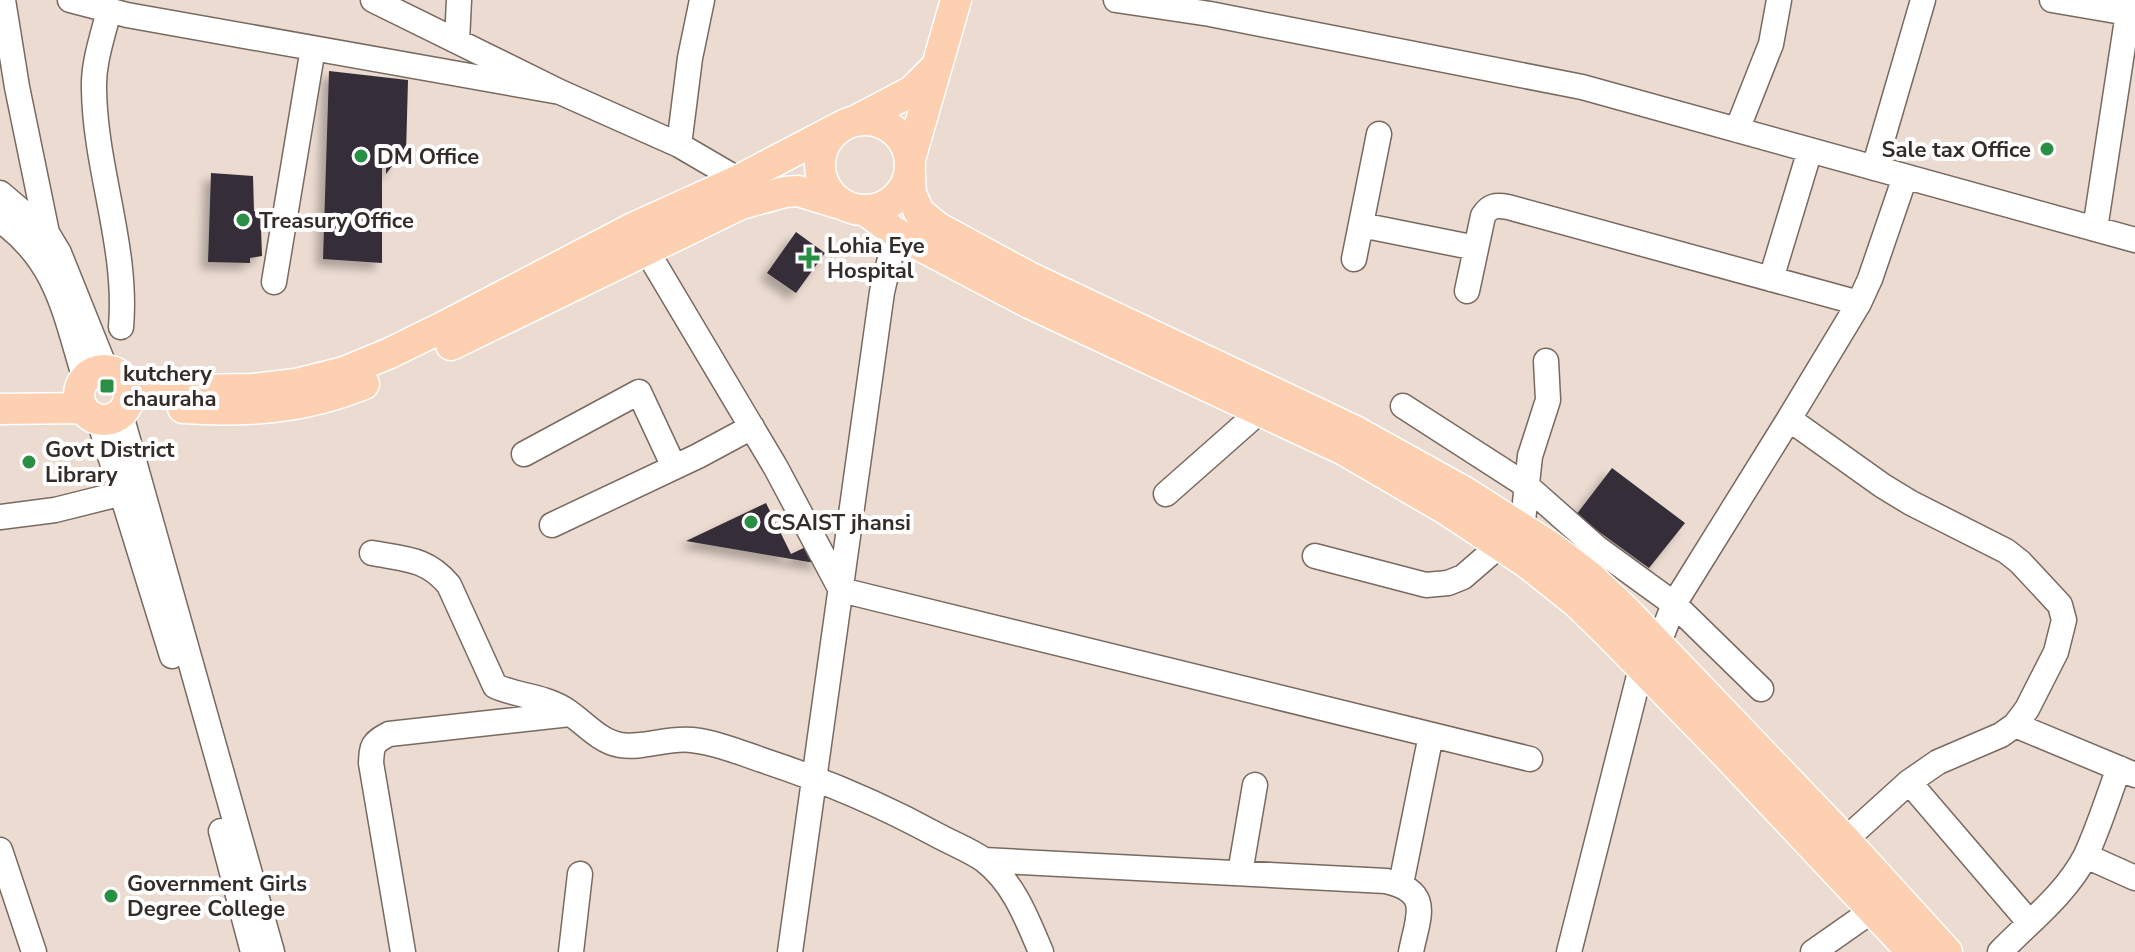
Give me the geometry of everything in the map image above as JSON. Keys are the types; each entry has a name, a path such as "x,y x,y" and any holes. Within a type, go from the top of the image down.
{"main road":[{"path":"0,409 104,396 296,384 344,372 640,239 741,204 798,191 852,207 881,208 895,200 904,188 956,0"},
{"path":"640,239 739,180 912,91 935,68"},
{"path":"1511,537 1463,491 1355,431 1029,277 937,227 919,212 911,194 905,144 882,123 868,120 846,124 829,137 821,150 821,179 827,192 896,233 1029,303 1344,450 1447,510 1511,537 1551,547 1589,576 1627,612 1649,657 1912,952"},
{"path":"0,388 104,396"},
{"path":"1649,657 1845,840 1947,952"}],"street":[{"path":"3,0 40,241 48,271 104,396 272,952"},
{"path":"70,0 127,15 560,92"},
{"path":"373,0 560,92 679,145 739,180"},
{"path":"457,41 459,0"},
{"path":"679,145 690,58 702,0"},
{"path":"1116,0 1210,14 1582,87 2135,240"},
{"path":"1737,130 1771,44 1779,0"},
{"path":"1874,168 1923,0"},
{"path":"2052,0 2129,7 2095,229"},
{"path":"109,10 93,87 123,288 121,327"},
{"path":"274,282 313,48"},
{"path":"1354,259 1379,134"},
{"path":"1771,279 1810,150"},
{"path":"1569,952 1649,657 1674,604 1859,303 1905,177"},
{"path":"0,193 40,241"},
{"path":"1467,291 1483,216 1488,208 1496,205 1859,303"},
{"path":"0,220 40,241"},
{"path":"1361,225 1476,248"},
{"path":"790,952 882,292 896,233"},
{"path":"640,239 752,427 841,590 1530,759"},
{"path":"1315,556 1426,585 1448,583 1463,577 1511,537 1527,486 1530,456 1548,400 1546,361"},
{"path":"524,454 639,392 674,467"},
{"path":"104,396 123,493 190,715 253,952"},
{"path":"1403,406 1527,486 1597,548 1674,604 1761,689"},
{"path":"1166,494 1260,411"},
{"path":"1789,419 1902,497 2006,551 2060,605 2064,620 2056,652 2027,709 2015,725 2001,735 1938,762 1909,782 1845,840"},
{"path":"552,525 752,427"},
{"path":"0,517 55,510 123,493"},
{"path":"372,553 423,563 438,572 449,585 495,686 550,702 617,745 666,740 716,744 814,777 889,809 984,860 1007,884 1024,911 1041,952"},
{"path":"403,952 371,763 372,747 377,740 389,734 570,714"},
{"path":"2000,952 2057,896 2086,856 2127,771 2015,725"},
{"path":"1401,884 1431,735"},
{"path":"1909,782 2029,922"},
{"path":"1240,873 1255,785"},
{"path":"0,850 34,952"},
{"path":"2086,856 2135,878"},
{"path":"984,860 1401,884 1415,895 1419,903 1411,952"},
{"path":"571,952 580,874"},
{"path":"1813,952 1873,910"}],"building":[{"path":"329,71 408,80 406,153 382,152 382,263 323,259"},
{"path":"386,152 396,161 386,174"},
{"path":"211,173 253,176 254,211 262,215 263,222 262,256 250,258 250,263 208,262"},
{"path":"796,232 825,253 796,293 767,273"},
{"path":"1612,468 1685,523 1649,568 1576,515"},
{"name":"CSAIST jhansi","path":"766,503 791,554 812,544 821,564 686,541"}],"place":[{"name":"Sale tax Office","path":"2047,149"},
{"name":"DM Office","path":"361,156"},
{"name":"Treasury Office","path":"243,220"},
{"name":"Lohia Eye Hospital","path":"809,258"},
{"name":"kutchery chauraha","path":"107,386"},
{"name":"Govt District Library","path":"29,462"},
{"name":"CSAIST jhansi","path":"751,522"},
{"name":"Government Girls Degree College","path":"111,896"}]}
